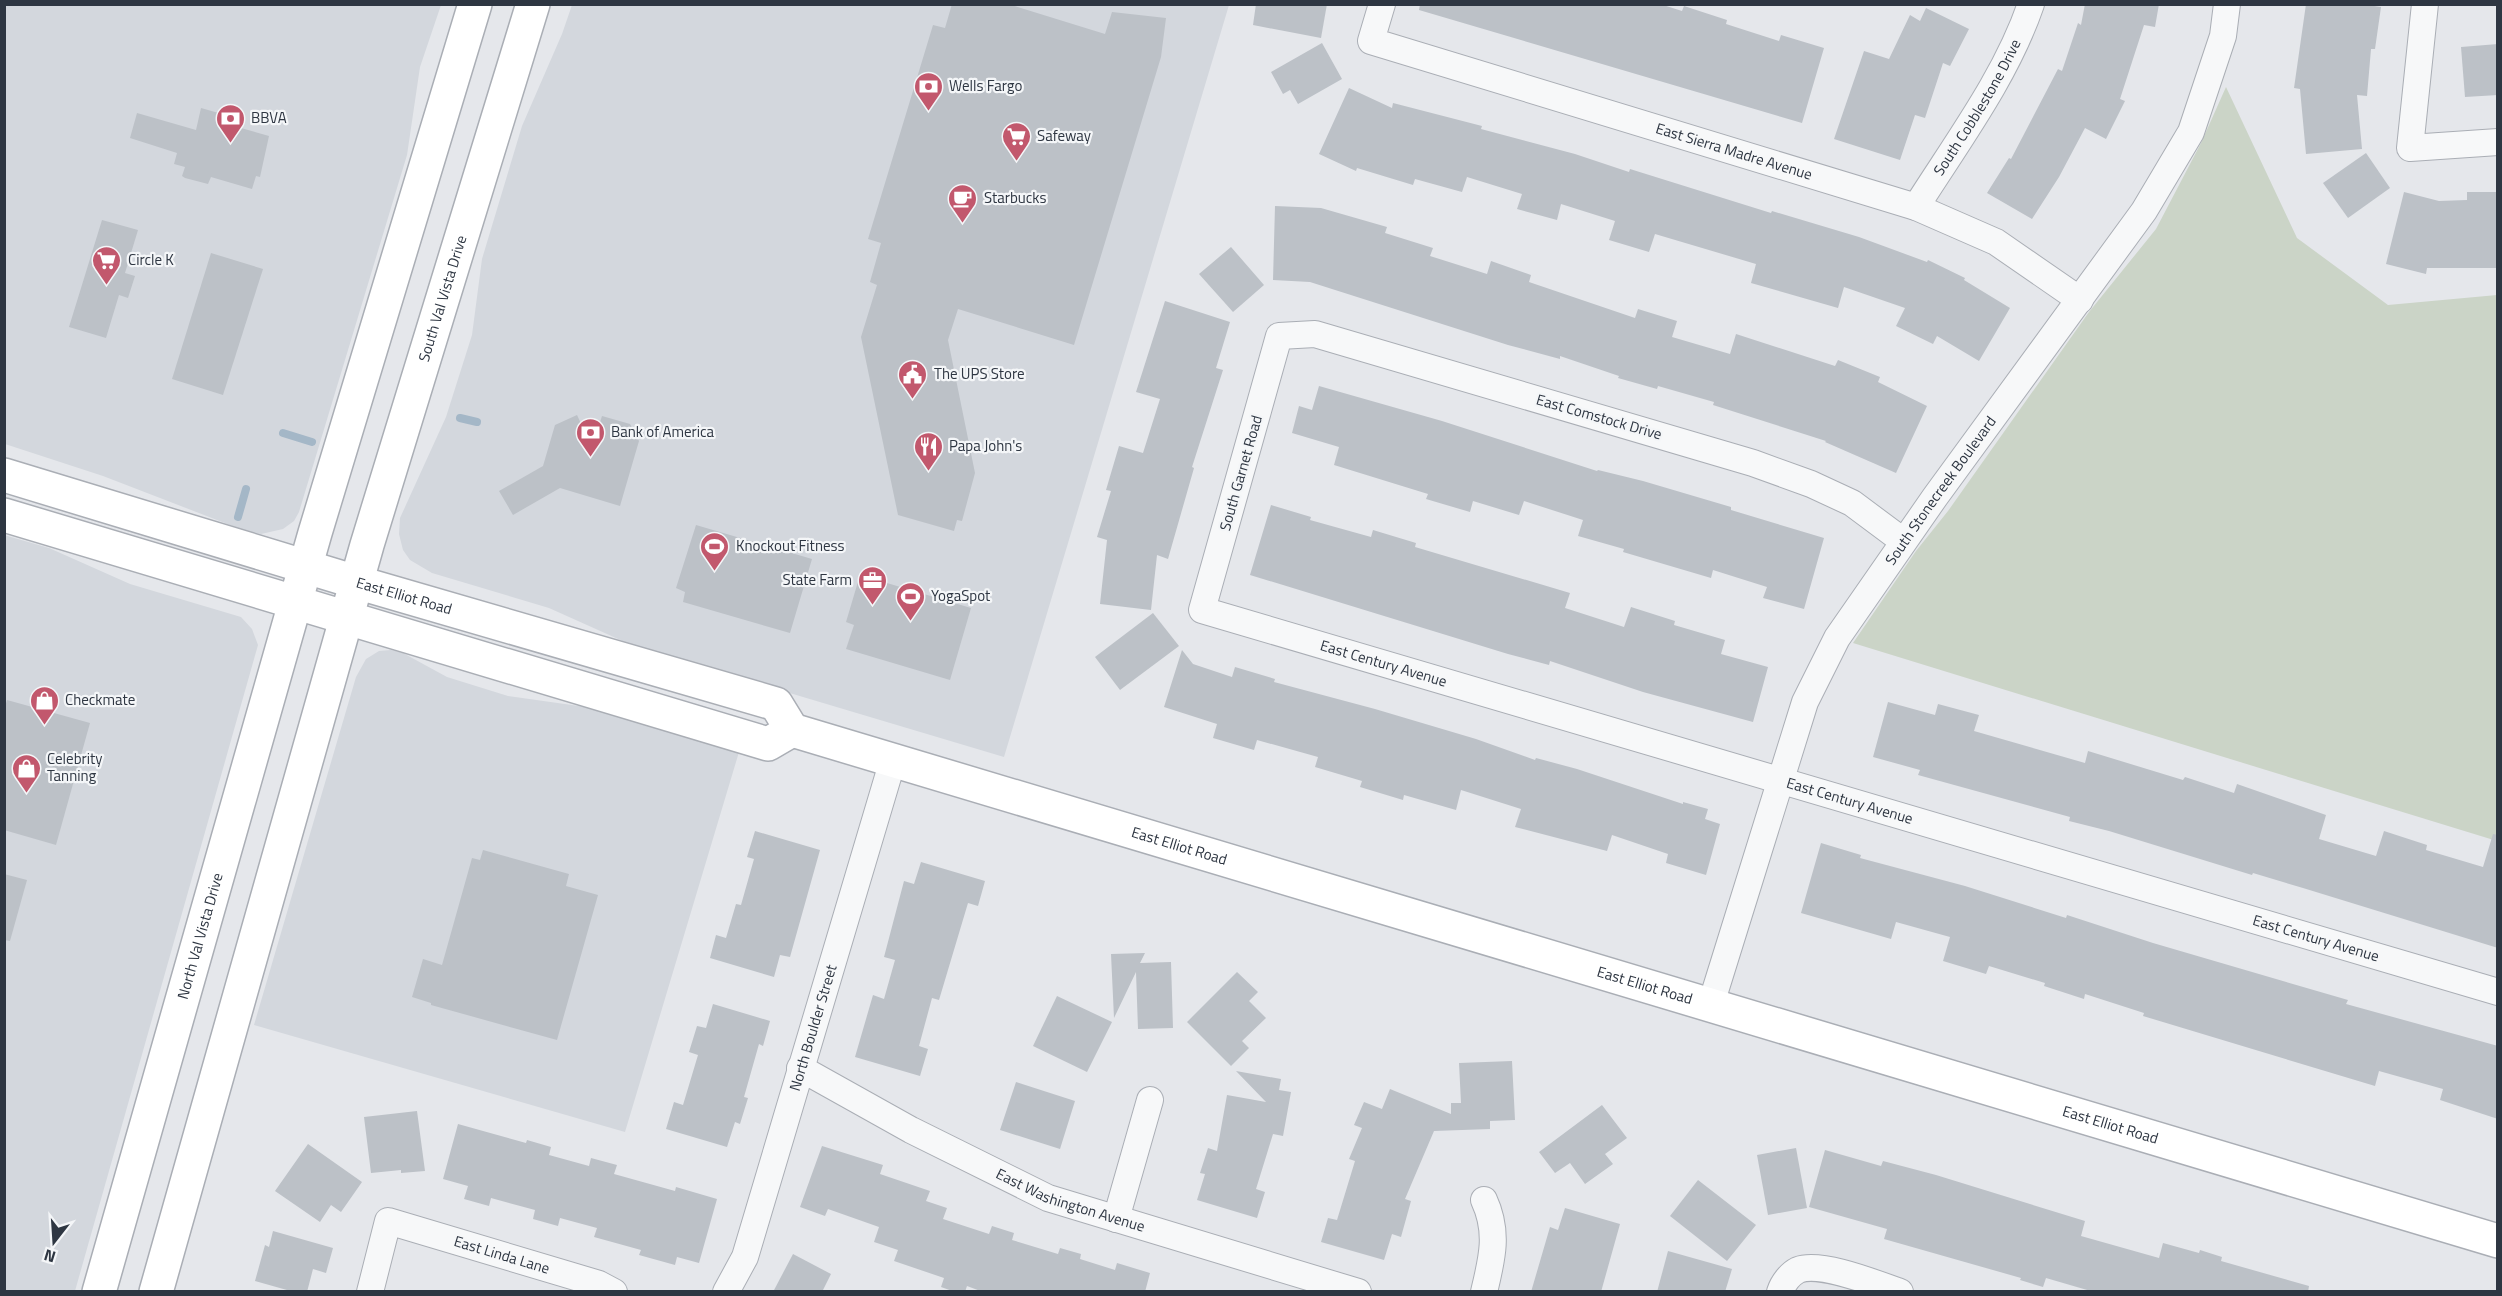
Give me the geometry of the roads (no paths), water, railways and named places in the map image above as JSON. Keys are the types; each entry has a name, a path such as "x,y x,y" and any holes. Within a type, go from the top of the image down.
{"main road":[{"path":"301,583 475,4"},
{"name":"South Val Vista Drive","path":"352,599 533,4"},
{"name":"East Elliot Road","path":"4,475 301,583 352,599 650,668 776,704 792,730 2498,1241"},
{"name":"East Elliot Road","path":"4,515 301,583"},
{"name":"North Val Vista Drive","path":"99,1292 301,583"},
{"path":"156,1292 352,599"},
{"name":"East Elliot Road","path":"352,599 544,677 768,744 792,730"},
{"path":"544,677 560,667 578,666 623,678 650,668"}],"street":[{"name":"East Sierra Madre Avenue","path":"1382,4 1371,41 1916,207 1996,242 2080,300"},
{"name":"South Cobblestone Drive","path":"1916,207 1981,106 2022,30 2031,4"},
{"name":"South Stonecreek Boulevard","path":"1711,1005 1805,702 1837,638 1903,541 2144,211 2191,132 2223,36 2227,4"},
{"path":"2425,4 2410,148 2498,142"},
{"name":"East Comstock Drive","path":"1279,336 1315,334 1753,462 1811,484 1852,503 1903,541"},
{"name":"South Garnet Road","path":"1202,610 1279,336"},
{"name":"East Century Avenue","path":"1202,610 2498,992"},
{"name":"North Boulder Street","path":"726,1292 745,1257 893,760"},
{"name":"East Washington Avenue","path":"800,1068 911,1130 1048,1198 1358,1292"},
{"path":"1116,1219 1150,1100"},
{"path":"1484,1200 1494,1229 1491,1262 1484,1292"},
{"name":"East Linda Lane","path":"370,1292 388,1221 599,1284 614,1292"},
{"path":"1780,1292 1789,1277 1798,1270 1823,1269 1900,1292"}],"waterway":[{"path":"460,418 477,422"},
{"path":"283,433 312,442"},
{"path":"238,517 246,489"}],"place":[{"name":"Wells Fargo","path":"928,112"},
{"name":"BBVA","path":"230,144"},
{"name":"Safeway","path":"1016,162"},
{"name":"Starbucks","path":"963,224"},
{"name":"Circle K","path":"107,286"},
{"name":"The UPS Store","path":"913,400"},
{"name":"Bank of America","path":"590,458"},
{"name":"Papa John's","path":"928,472"},
{"name":"Knockout Fitness","path":"715,572"},
{"name":"State Farm","path":"873,606"},
{"name":"YogaSpot","path":"910,622"},
{"name":"Checkmate","path":"44,726"},
{"name":"Celebrity Tanning","path":"26,794"}]}
